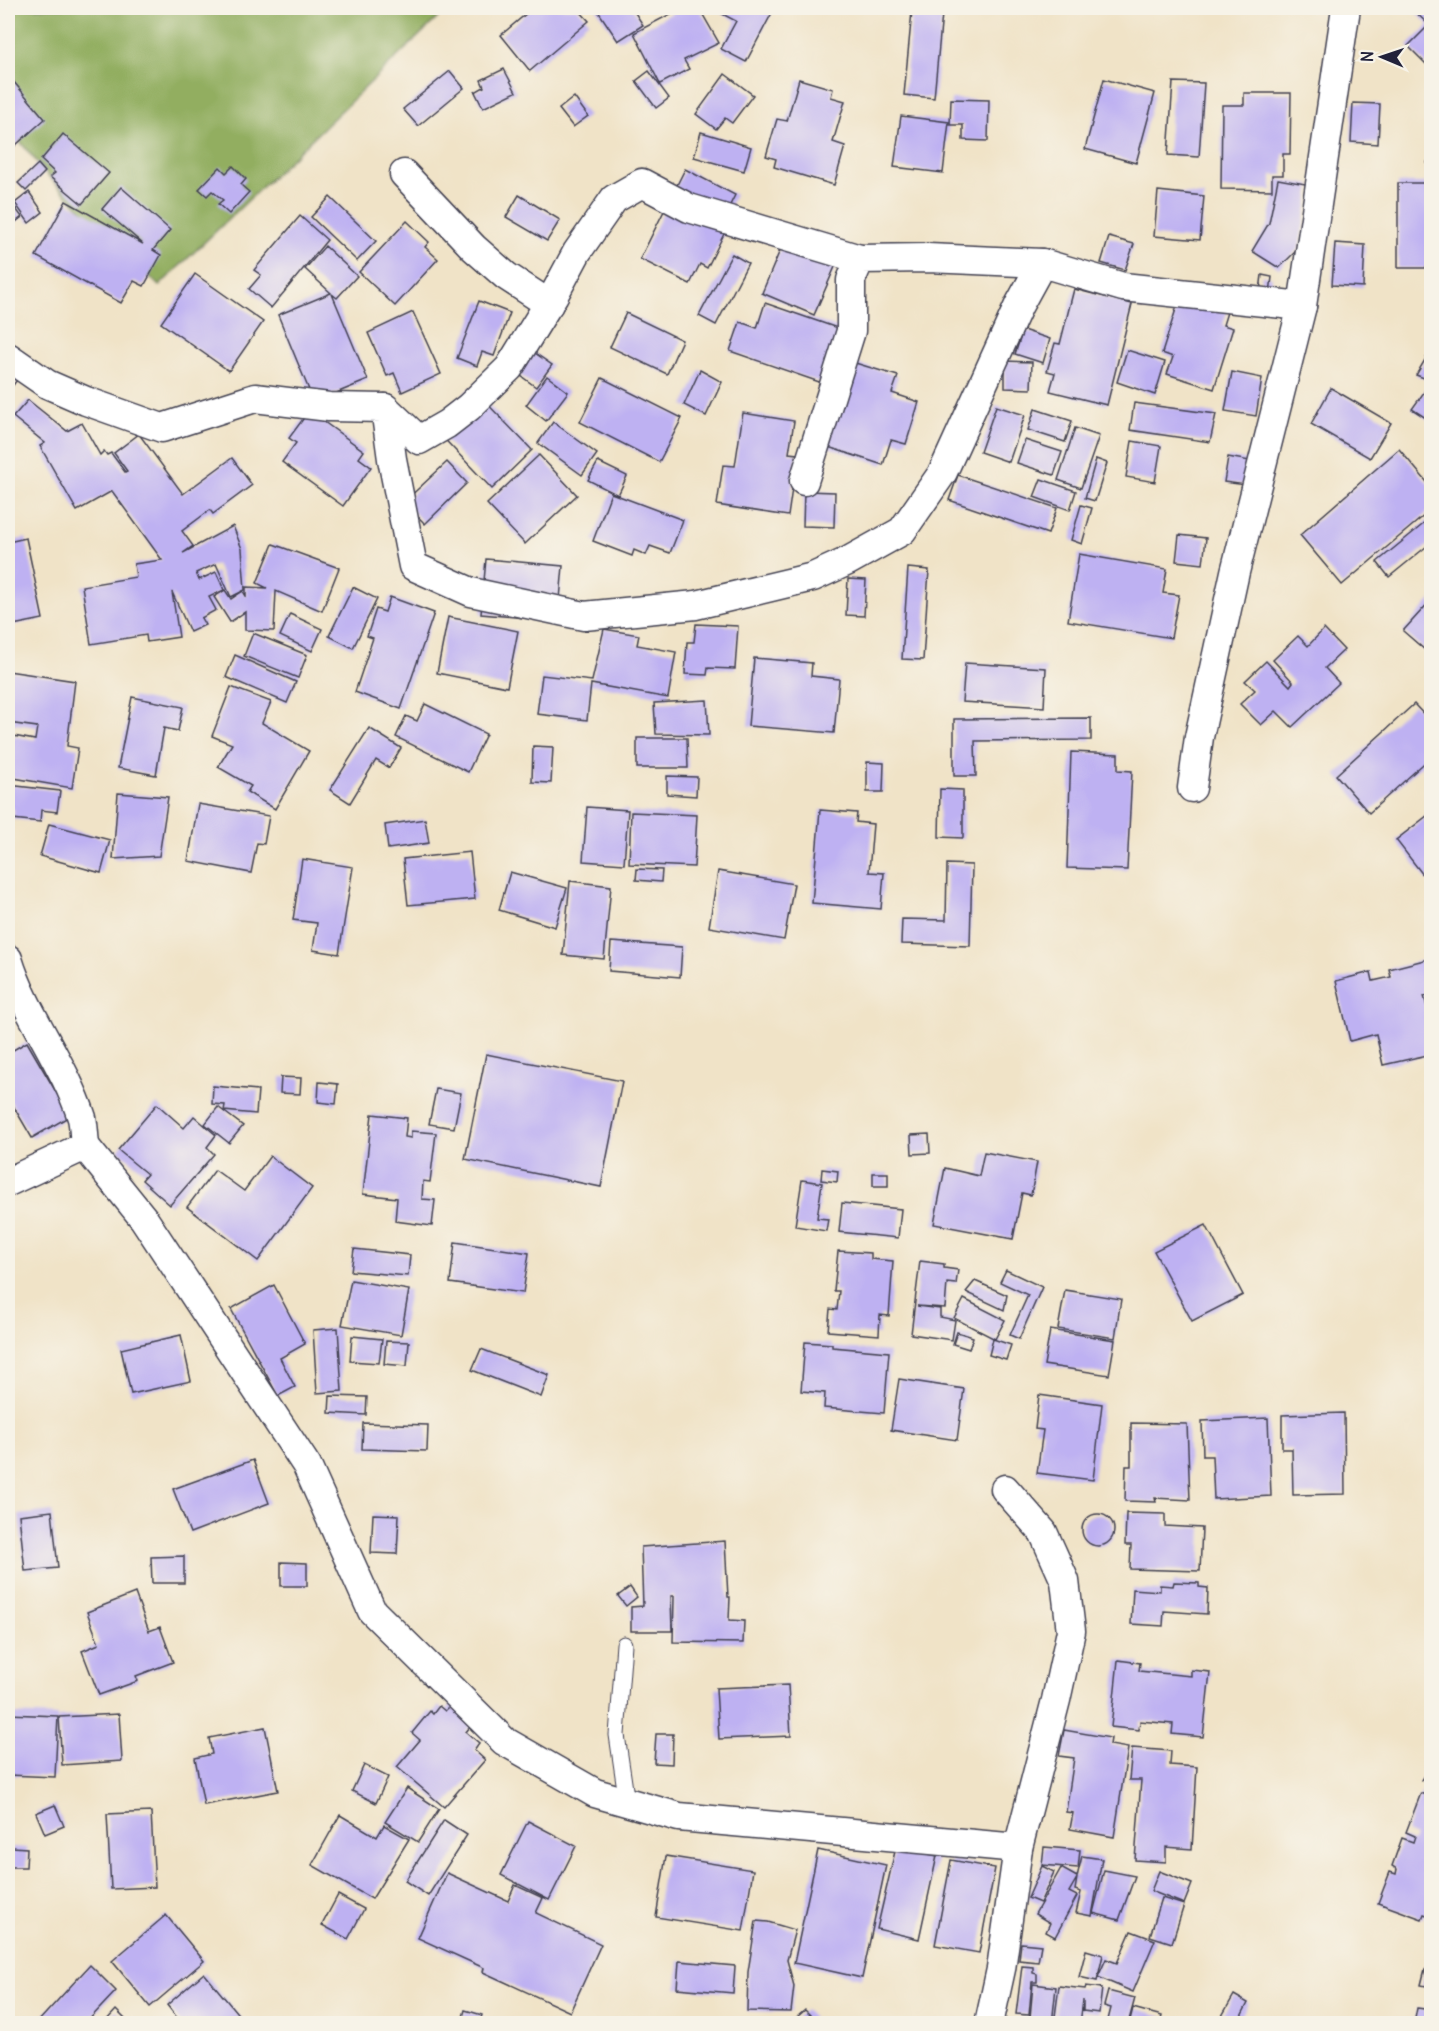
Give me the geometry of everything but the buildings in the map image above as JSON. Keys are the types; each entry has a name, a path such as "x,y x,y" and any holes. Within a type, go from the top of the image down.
{"street":[{"path":"1192,788 1199,737 1235,572 1302,306 1346,8"},
{"path":"404,174 482,255 506,276 549,304"},
{"path":"8,357 47,384 86,401 162,428 255,398 329,406 385,408 419,440 447,424 469,407 509,368 549,304 577,252 614,199 642,183 689,208 860,259 928,258 1042,263 1123,287 1302,306"},
{"path":"804,481 851,331 851,280 860,259"},
{"path":"385,408 392,459 413,566 471,592 584,616 696,605 813,577 902,531 943,472 1019,305 1042,263"},
{"path":"8,959 82,1119 85,1146 144,1219 307,1466 372,1611 504,1741 595,1793 679,1817 1018,1848"},
{"path":"8,1182 85,1146"},
{"path":"989,2024 1001,1969 1018,1848 1071,1631 1065,1581 1043,1532 1005,1489"}],"lane":[{"path":"624,1644 617,1735 627,1803"}],"green space":[{"path":"8,8 448,8 159,286 50,178 8,127"}]}
